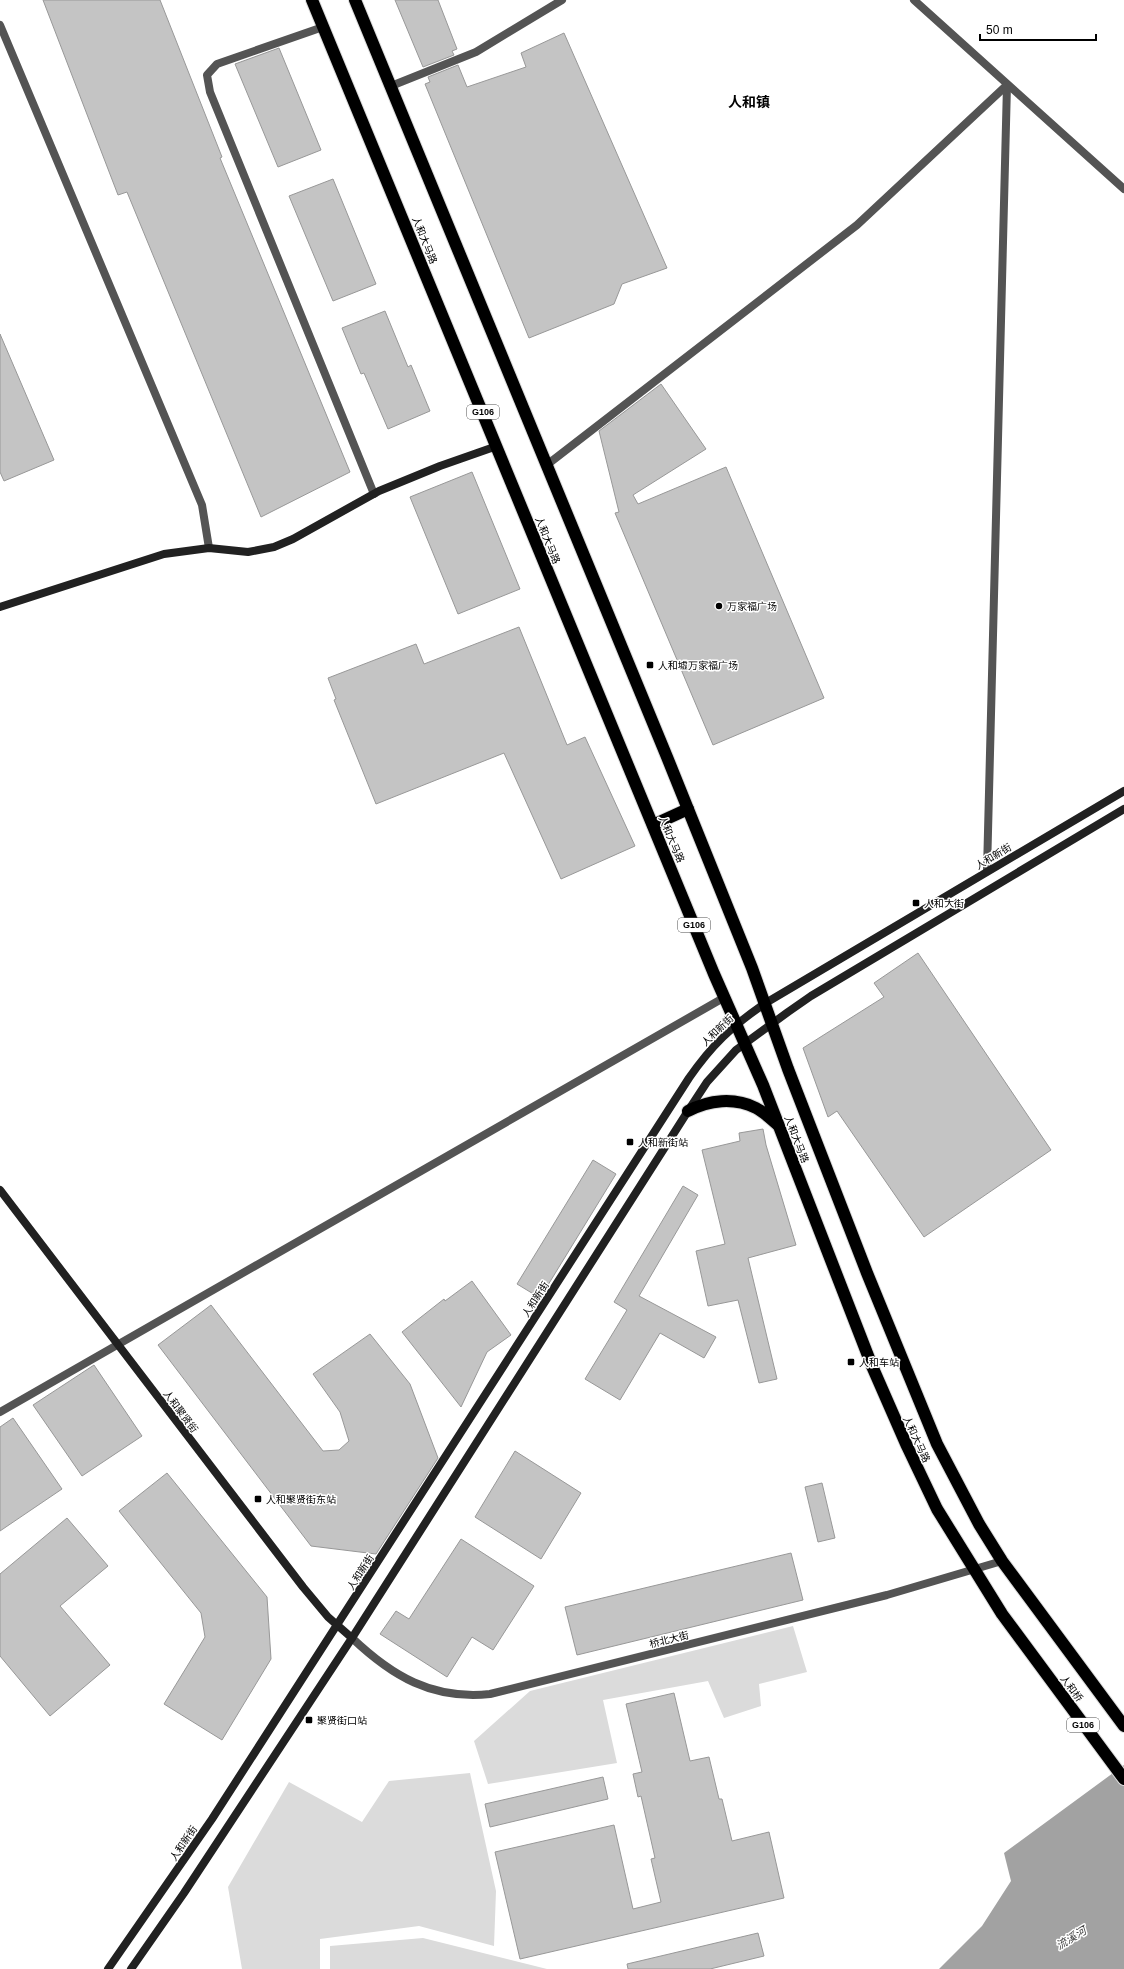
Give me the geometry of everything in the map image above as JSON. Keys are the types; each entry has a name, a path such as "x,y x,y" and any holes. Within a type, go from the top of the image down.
{"highway":[{"name":"人和大马路","path":"312,0 653,825 725,997 746,1042 780,1127 828,1257 890,1409 937,1509 1002,1614 1043,1670"},
{"name":"人和大马路","path":"355,0 548,464 752,968 833,1188 919,1402 957,1484 1002,1561 1065,1646"},
{"path":"653,825 688,809"},
{"path":"688,1111 710,1102 727,1101 756,1108 780,1127"},
{"name":"人和桥","path":"1065,1646 1124,1726"},
{"name":"人和桥","path":"1043,1670 1124,1779"}],"street":[{"path":"391,86 476,52 562,0"},
{"path":"914,0 1124,189"},
{"path":"0,26 202,505 209,548"},
{"path":"323,27 217,64 207,75 210,92 374,494"},
{"path":"548,464 857,225 1007,85"},
{"path":"988,871 1007,85"},
{"path":"0,607 164,554 209,548 248,552 274,546 293,539 374,494 440,466 497,446"},
{"name":"人和新街","path":"108,1969 212,1819 338,1626 690,1078 718,1040 764,1004 1124,791"},
{"path":"131,1969 184,1893 352,1638 688,1111 707,1082 724,1062 746,1042 811,996 1124,809"},
{"path":"0,1412 725,997"},
{"name":"人和聚贤街","path":"0,1190 303,1587 338,1626 352,1638"},
{"name":"桥北大街","path":"352,1638 372,1657 407,1679 430,1690 470,1696 512,1689 880,1596 974,1571 1002,1561"}],"shaded area":[{"path":"793,1626 807,1672 759,1684 761,1706 724,1718 708,1681 603,1700 617,1763 488,1784 474,1741 530,1691"},
{"path":"470,1773 496,1891 494,1946 419,1926 320,1939 320,1969 242,1969 228,1887 289,1782 362,1822 389,1781"},
{"path":"423,1938 547,1969 330,1969 330,1946"}],"water":[{"name":"流溪河","path":"1124,1765 1124,1969 939,1969 982,1926 1011,1881 1004,1853"}],"building":[{"path":"43,0 160,0 222,157 220,158 350,472 261,517 127,192 118,195"},
{"path":"395,0 438,0 457,49 452,51 454,55 423,67"},
{"path":"564,33 667,268 622,284 614,304 529,338 425,84 430,82 428,77 458,65 467,87 526,67 521,53"},
{"path":"279,48 321,150 278,167 235,64"},
{"path":"333,179 376,284 333,301 289,196"},
{"path":"385,311 408,367 411,365 430,411 388,429 364,373 361,374 342,328"},
{"path":"0,334 54,460 4,481 0,472"},
{"name":"万家福广场","path":"661,384 706,449 633,495 638,504 726,467 824,698 713,745 615,513 619,512 599,431"},
{"path":"472,472 520,589 458,614 410,497"},
{"path":"519,627 567,745 585,737 635,846 561,879 504,753 376,804 334,700 336,699 328,678 416,644 424,664"},
{"path":"918,953 1051,1150 924,1237 837,1111 828,1117 803,1048 884,997 874,983"},
{"path":"763,1129 766,1145 796,1245 748,1258 777,1379 759,1383 738,1300 708,1306 696,1251 725,1244 702,1150 740,1141 739,1133"},
{"path":"593,1160 616,1174 540,1298 517,1284"},
{"path":"683,1186 698,1195 639,1296 716,1337 704,1358 660,1333 620,1400 585,1379 627,1310 614,1302"},
{"path":"472,1281 511,1335 487,1352 461,1407 402,1332 444,1299 445,1301"},
{"path":"211,1305 323,1451 339,1450 349,1441 340,1412 313,1374 370,1334 410,1384 438,1458 376,1554 311,1546 158,1345"},
{"path":"94,1365 142,1436 82,1476 33,1405"},
{"path":"13,1418 62,1489 0,1531 0,1427"},
{"path":"515,1451 581,1493 541,1559 475,1517"},
{"path":"167,1473 267,1597 271,1659 222,1740 164,1704 205,1637 201,1613 119,1511"},
{"path":"822,1483 835,1538 818,1542 805,1487"},
{"path":"67,1518 108,1566 60,1606 110,1665 50,1716 0,1656 0,1574"},
{"path":"461,1539 534,1586 493,1650 472,1637 447,1677 380,1634 396,1611 409,1619"},
{"path":"791,1553 803,1600 577,1655 565,1607"},
{"path":"674,1693 690,1761 709,1757 719,1799 722,1799 732,1841 769,1832 784,1898 520,1959 495,1852 614,1825 633,1909 661,1902 651,1859 655,1858 641,1796 638,1797 633,1774 642,1772 626,1704"},
{"path":"603,1777 608,1799 490,1827 485,1804"},
{"path":"758,1933 764,1956 710,1969 628,1969 627,1964"}],"place":[{"name":"万家福广场","path":"719,606"},
{"name":"人和墟万家福广场","path":"650,665"},
{"name":"人和大街","path":"916,903"},
{"name":"人和新街站","path":"630,1142"},
{"name":"人和车站","path":"851,1362"},
{"name":"人和聚贤街东站","path":"258,1499"},
{"name":"聚贤街口站","path":"309,1720"}],"district":[{"name":"人和镇","path":"749,102"}]}
